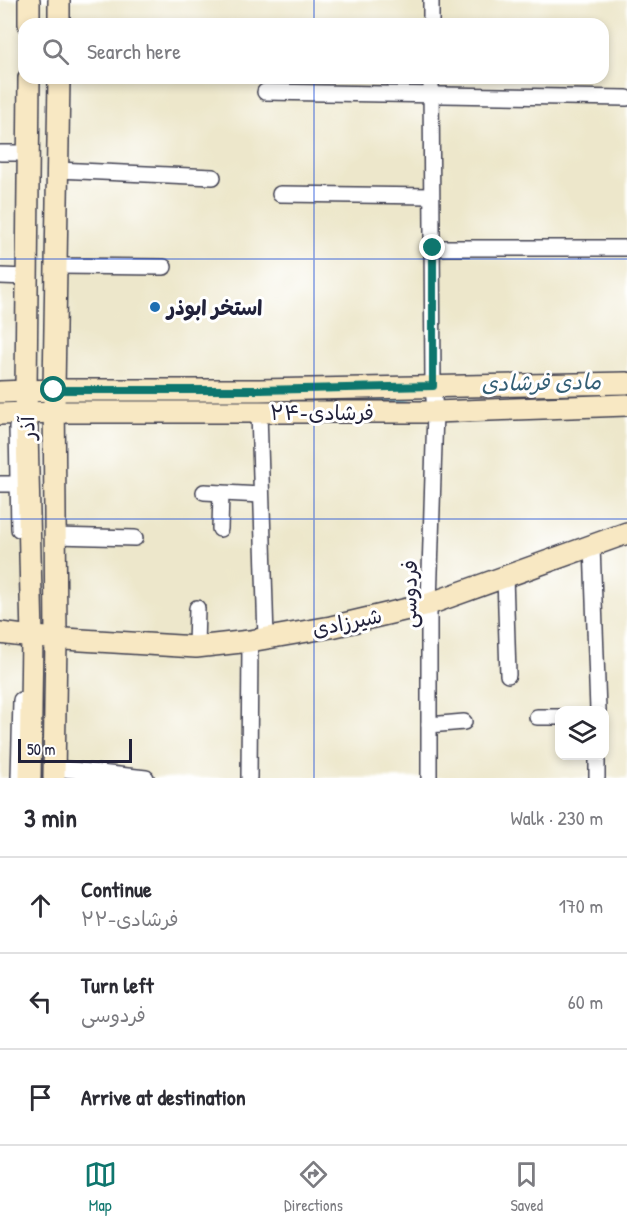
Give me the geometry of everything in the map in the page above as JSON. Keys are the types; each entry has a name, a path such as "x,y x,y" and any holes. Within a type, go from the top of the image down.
{"street":[{"path":"29,0 29,18"},
{"path":"59,0 59,18"},
{"path":"431,0 431,18"},
{"name":"آذر","path":"25,544 17,484 14,391 23,277 24,153 28,84"},
{"name":"آذر","path":"54,773 56,638 54,390 58,84"},
{"path":"431,84 433,386"},
{"path":"266,92 627,98"},
{"path":"0,153 24,153"},
{"path":"57,170 213,177"},
{"path":"280,194 431,196"},
{"path":"433,248 627,248"},
{"path":"57,266 164,267"},
{"path":"0,276 23,277"},
{"path":"14,391 259,390 627,383"},
{"name":"فردوسی","path":"429,778 429,604 435,411 433,386"},
{"name":"۲۴-فرشادی","path":"14,414 435,411 627,405"},
{"path":"249,778 258,640 261,495 259,412"},
{"name":"آذر","path":"14,414 25,544 30,778"},
{"path":"0,484 17,484"},
{"path":"204,492 261,495"},
{"path":"220,529 221,493"},
{"name":"شیرزادی","path":"0,633 27,637 196,647 258,640 331,627 429,604 627,533"},
{"path":"55,536 135,538"},
{"path":"592,546 598,706"},
{"path":"505,576 508,675"},
{"path":"196,647 197,608"},
{"name":"آذر","path":"19,778 27,637"},
{"path":"537,717 555,717"},
{"path":"429,725 464,722"},
{"path":"597,760 597,778"},
{"path":"54,773 146,778"}],"waterway":[{"name":"مادی فرشادی","path":"94,402 161,400"},
{"name":"مادی فرشادی","path":"265,400 409,401"}],"place":[{"name":"استخر ابوذر","path":"155,307"}],"route":[{"path":"54,390 259,390 433,386 433,248"}]}
